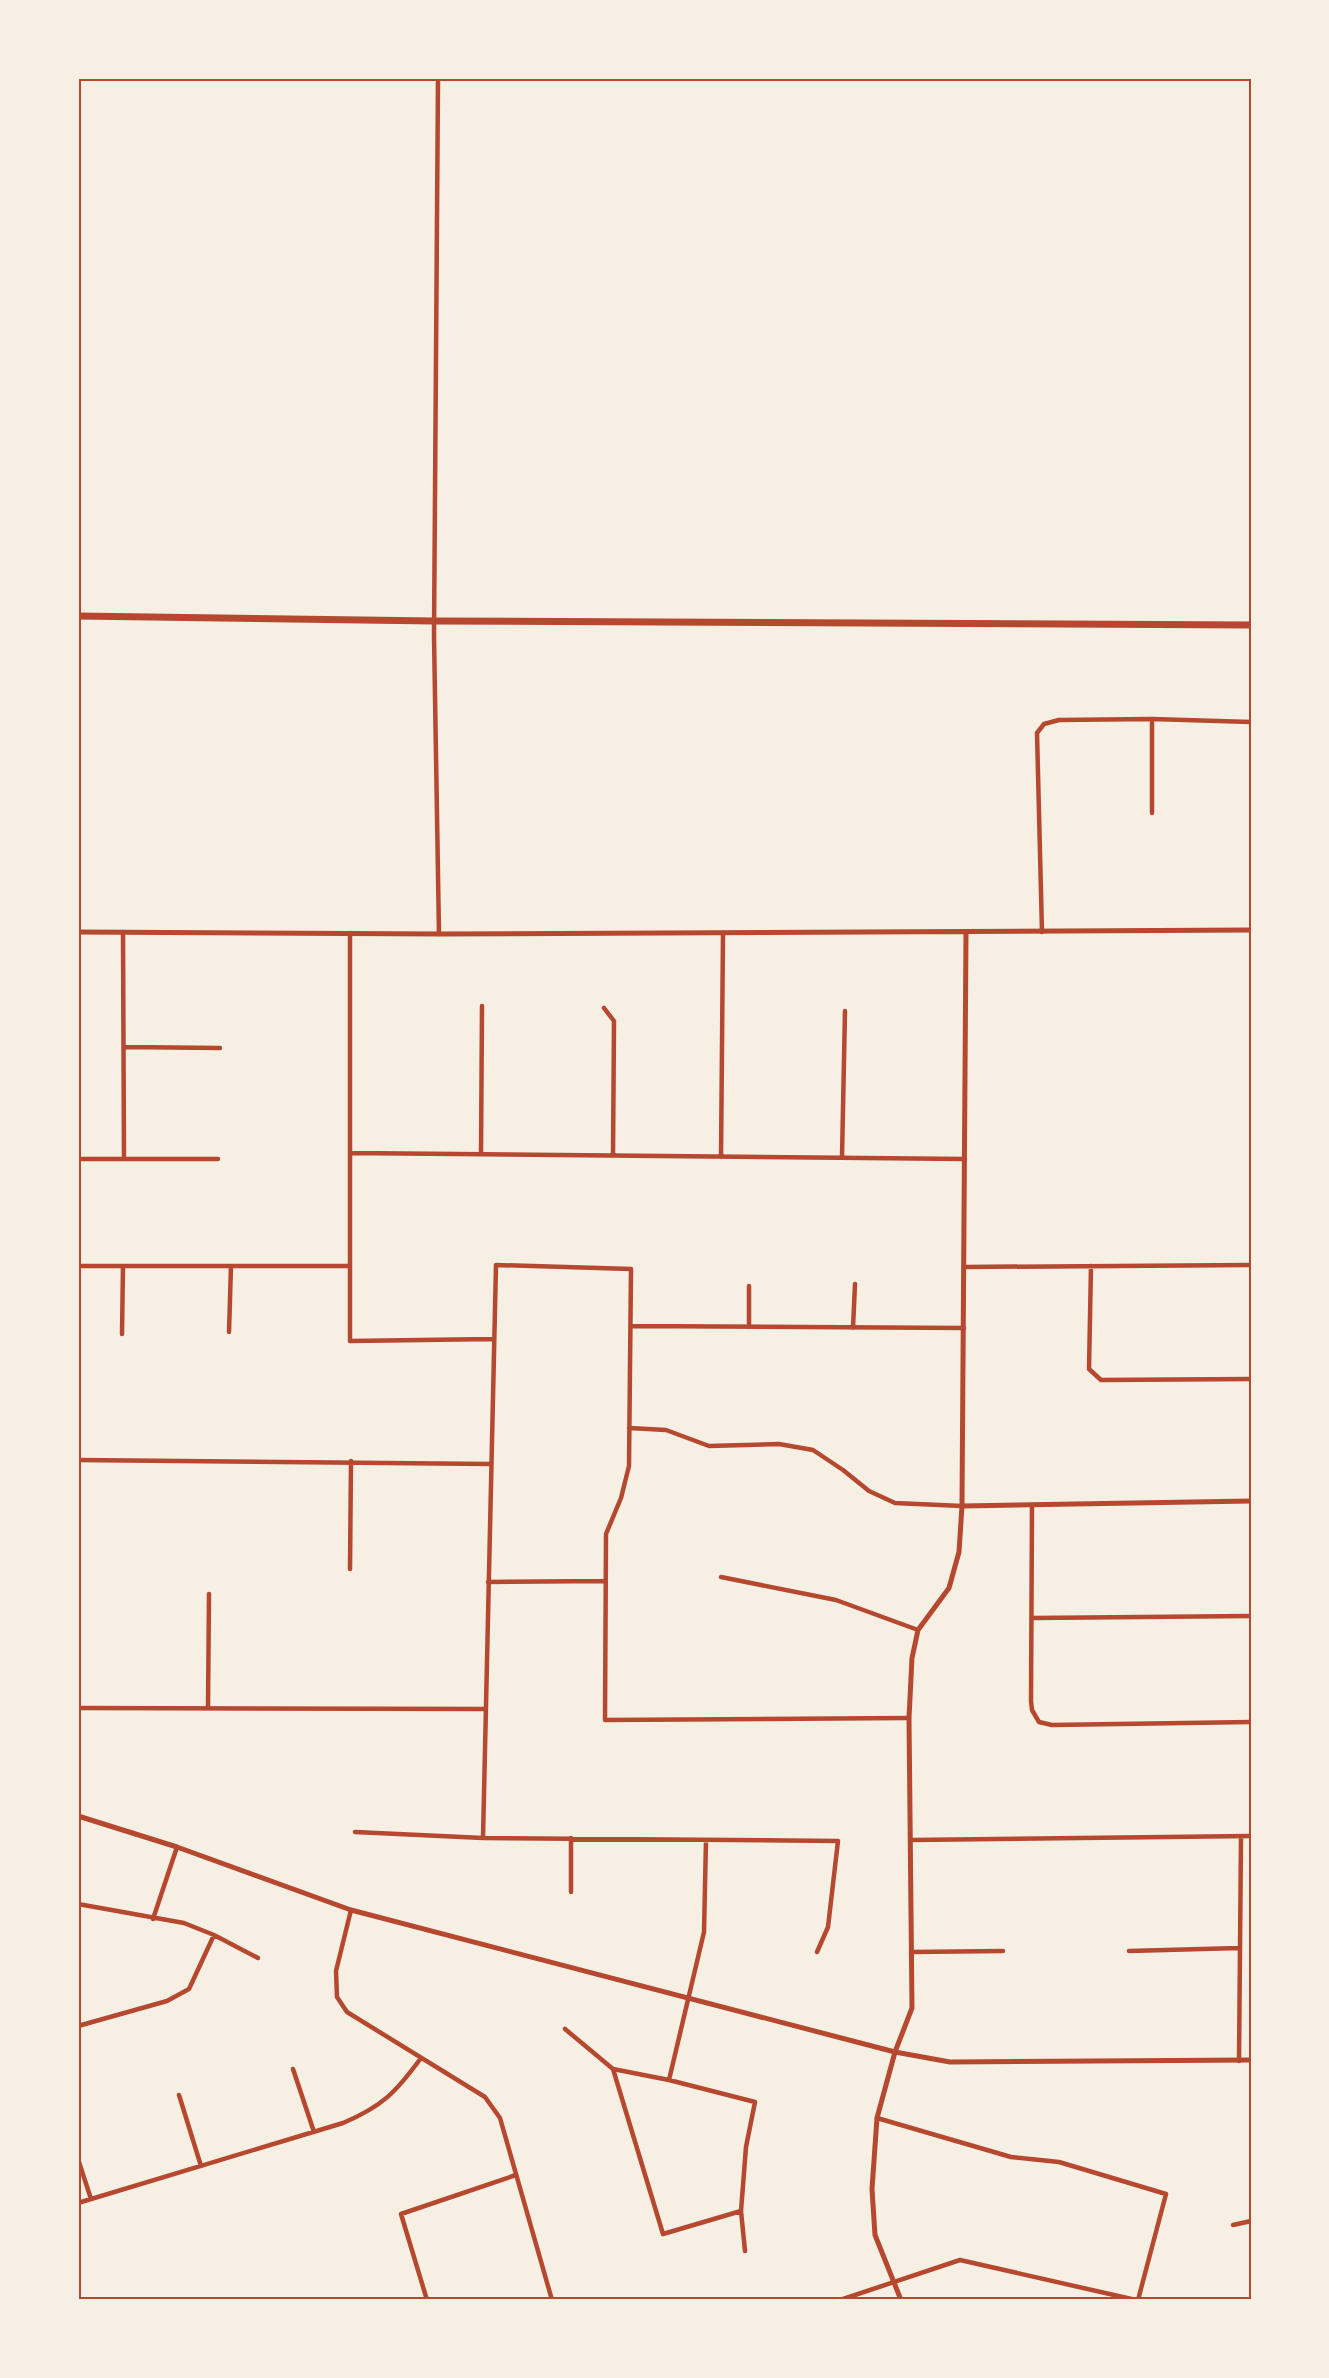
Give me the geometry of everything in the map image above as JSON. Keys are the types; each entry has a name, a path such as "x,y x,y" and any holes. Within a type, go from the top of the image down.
{"highway":[{"path":"78,616 434,621 1251,625"}],"street":[{"path":"438,78 434,621 439,934"},
{"path":"1042,932 1038,733 1044,724 1059,720 1152,719 1251,722"},
{"path":"1152,719 1152,813"},
{"path":"78,932 439,934 1251,930"},
{"path":"123,932 124,1159"},
{"path":"901,2300 875,2235 872,2189 878,2118 895,2052 912,2008 909,1718 912,1658 918,1630 949,1588 959,1552 962,1506 966,932"},
{"path":"350,933 350,1341 494,1339"},
{"path":"721,1156 723,933"},
{"path":"481,1154 482,1006"},
{"path":"604,1008 614,1021 613,1156"},
{"path":"842,1158 845,1011"},
{"path":"124,1047 220,1047"},
{"path":"350,1153 965,1159"},
{"path":"78,1159 218,1159"},
{"path":"964,1267 1251,1264"},
{"path":"483,1838 496,1265 631,1269 629,1466 621,1498 606,1534 605,1720 909,1718"},
{"path":"78,1266 350,1266"},
{"path":"122,1334 123,1266"},
{"path":"230,1332 231,1266"},
{"path":"1091,1266 1089,1369 1101,1380 1251,1379"},
{"path":"853,1328 855,1284"},
{"path":"749,1286 749,1327"},
{"path":"631,1326 964,1328"},
{"path":"630,1428 666,1430 709,1446 779,1444 813,1450 869,1491 895,1503 962,1506 1251,1501"},
{"path":"78,1460 491,1464"},
{"path":"350,1569 351,1461"},
{"path":"1032,1505 1031,1701 1032,1710 1039,1722 1052,1725 1251,1722"},
{"path":"721,1577 836,1600 918,1630"},
{"path":"488,1582 606,1581"},
{"path":"208,1594 208,1707"},
{"path":"1032,1618 1251,1616"},
{"path":"78,1619 78,1682"},
{"path":"78,1708 486,1709"},
{"path":"78,1816 177,1847 351,1910 895,2052 950,2062 1251,2060"},
{"path":"355,1832 483,1838 838,1841 828,1927 817,1953"},
{"path":"911,1840 1251,1836"},
{"path":"1239,2061 1241,1837"},
{"path":"571,1838 571,1892"},
{"path":"669,2080 704,1932 706,1840"},
{"path":"153,1919 177,1847"},
{"path":"78,1904 184,1923 214,1935 258,1958"},
{"path":"351,1910 336,1971 338,1997 347,2012 485,2097 500,2118 552,2300"},
{"path":"78,2026 167,2001 189,1989 214,1935"},
{"path":"1129,1951 1239,1948"},
{"path":"911,1952 1003,1951"},
{"path":"565,2029 613,2069 669,2080 755,2102 746,2147 741,2211 745,2251"},
{"path":"78,2203 314,2132 371,2111 399,2088 421,2058"},
{"path":"293,2069 314,2132"},
{"path":"613,2069 663,2235 741,2211"},
{"path":"179,2095 201,2166"},
{"path":"840,2300 960,2260 1137,2300 1166,2194 1059,2162 1011,2157 878,2118"},
{"path":"78,2159 90,2199"},
{"path":"427,2300 401,2214 516,2175"},
{"path":"1233,2225 1251,2221"}]}
